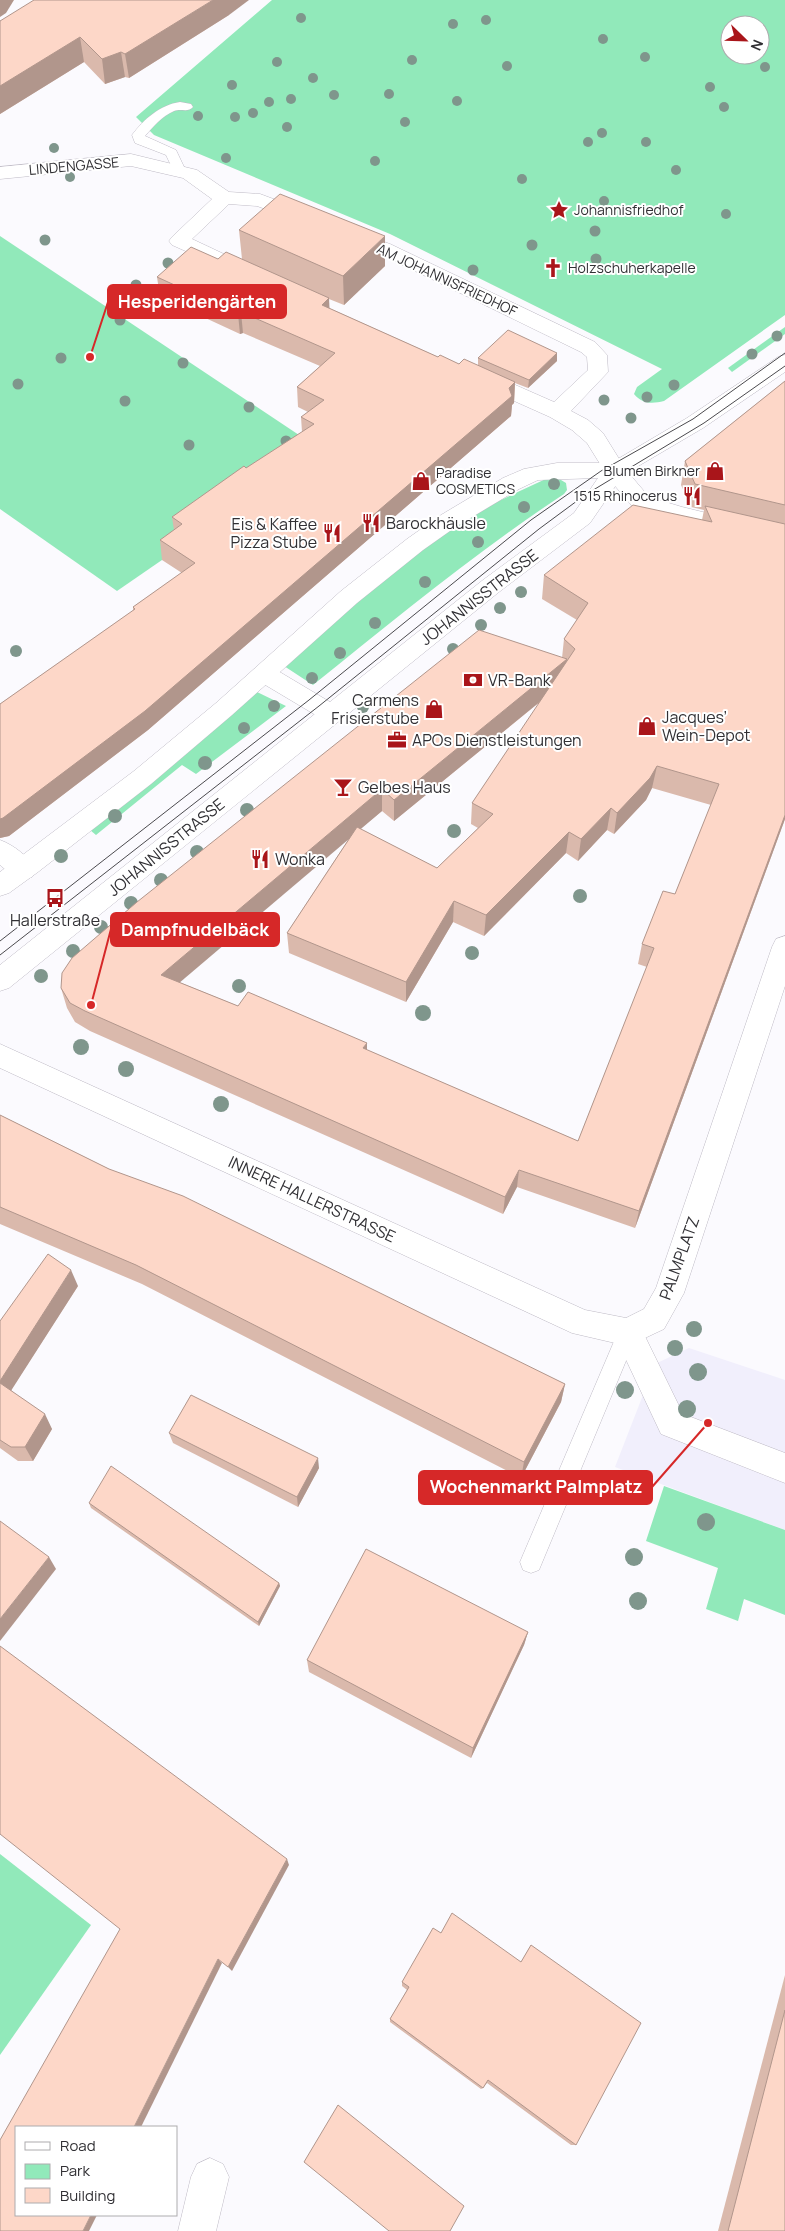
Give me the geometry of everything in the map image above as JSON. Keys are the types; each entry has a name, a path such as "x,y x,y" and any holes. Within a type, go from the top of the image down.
{"street":[{"name":"LINDENGASSE","path":"0,173 131,160 180,171"},
{"path":"180,171 190,174 224,198 180,242 270,282"},
{"name":"AM JOHANNISFRIEDHOF","path":"224,198 260,200 383,248 588,347 597,355 598,372 558,412"},
{"name":"JOHANNISSTRASSE","path":"0,980 524,560 582,518 615,470 695,423 785,362"},
{"path":"468,372 558,412 580,425 595,438 629,490 641,502 686,516 785,540"},
{"name":"JOHANNISSTRASSE","path":"0,886 134,784 265,674 418,541 518,480 539,472 615,470"},
{"path":"265,674 332,714"},
{"path":"0,850 23,870"},
{"name":"PALMPLATZ","path":"628,1332 654,1319 669,1293 785,947"},
{"name":"INNERE HALLERSTRASSE","path":"0,1055 582,1323 628,1332"},
{"path":"628,1332 672,1424 785,1468"},
{"path":"197,2231 210,2177"}],"lane":[{"path":"180,171 170,153 140,140 138,135 170,107 179,105 187,108"},
{"path":"531,1562 628,1332"}],"shaded area":[{"path":"689,1348 785,1380 785,1530 615,1467 655,1364"}],"green space":[{"name":"Johannisfriedhof","path":"272,0 785,0 785,315 664,401 651,403 640,400 634,394 637,387 662,369 390,234 154,135 136,117"},
{"path":"0,236 302,437 162,560 117,591 0,509"},
{"path":"785,327 785,334 732,372 728,368"},
{"path":"550,477 556,477 566,483 567,490 564,494 499,539 313,685 284,666 421,545 460,519"},
{"path":"257,692 286,706 196,774 182,765 96,835 90,830"},
{"path":"664,1486 785,1530 785,1615 744,1599 738,1621 706,1609 718,1568 646,1541"},
{"path":"0,1854 91,1925 0,2055"}],"building":[{"path":"34,0 213,0 125,54 121,52 102,59 80,37 0,86 0,21"},
{"path":"280,194 385,236 343,276 239,230"},
{"path":"191,247 218,259 226,252 329,298 322,305 438,357 440,355 459,364 464,359 515,382 509,388 512,396 145,711 0,819 0,704 135,609 133,607 195,563 160,540 182,524 172,517 244,466 246,468 314,424 301,417 324,400 297,387 335,353 241,312 238,314 157,277"},
{"path":"508,330 557,353 529,380 478,358"},
{"path":"785,381 785,505 695,484 685,461"},
{"path":"633,505 712,522 705,506 785,524 785,815 639,1211 519,1170 505,1197 70,1003 61,988 62,973 72,958 137,902 479,630 567,659 394,800 382,789 161,975 238,1006 248,992 367,1043 363,1048 578,1141 654,948 642,944 663,891 675,894 719,784 657,766 650,778 617,813 611,808 581,839 569,832 486,915 454,901 406,982 287,933 357,827 437,868 493,814 472,803 575,649 564,639 588,603 544,575"},
{"path":"0,1115 109,1169 183,1196 565,1384 524,1462 136,1265 0,1207"},
{"path":"48,1254 71,1270 0,1381 0,1321"},
{"path":"0,1383 45,1414 25,1447 11,1447 0,1440"},
{"path":"191,1395 318,1458 297,1497 169,1433"},
{"path":"111,1466 279,1583 258,1622 89,1503"},
{"path":"0,1521 49,1557 0,1619"},
{"path":"366,1549 528,1632 473,1748 307,1660"},
{"path":"0,1646 287,1859 228,1967 218,1959 134,2126 15,2126 15,2216 90,2216 83,2231 0,2231 0,2140 120,1929 0,1834"},
{"path":"452,1913 521,1962 531,1945 641,2023 576,2145 488,2080 483,2088 390,2019 409,1987 402,1982 433,1928 441,1933"},
{"path":"785,2010 785,2231 728,2231"},
{"path":"338,2105 464,2206 450,2231 389,2231 304,2162"}],"tram line":[{"path":"0,941 309,700 531,520 601,471 693,419 785,353"},
{"path":"0,955 319,706 539,529 585,495 704,423 785,366"}],"place":[{"name":"Johannisfriedhof","path":"559,210"},
{"name":"Holzschuherkapelle","path":"553,268"},
{"name":"Hesperidengärten","path":"90,357"},
{"name":"Blumen Birkner","path":"715,471"},
{"name":"Paradise COSMETICS","path":"421,481"},
{"name":"1515 Rhinocerus","path":"692,496"},
{"name":"Barockhäusle","path":"371,523"},
{"name":"Eis & Kaffee Pizza Stube","path":"332,533"},
{"name":"VR-Bank","path":"473,680"},
{"name":"Carmens Frisierstube","path":"434,709"},
{"name":"Jacques’ Wein-Depot","path":"647,726"},
{"name":"APOs Dienstleistungen","path":"397,740"},
{"name":"Gelbes Haus","path":"343,787"},
{"name":"Wonka","path":"260,859"},
{"name":"Hallerstraße","path":"55,898"},
{"name":"Dampfnudelbäck","path":"91,1005"},
{"name":"Wochenmarkt Palmplatz","path":"708,1423"}]}
